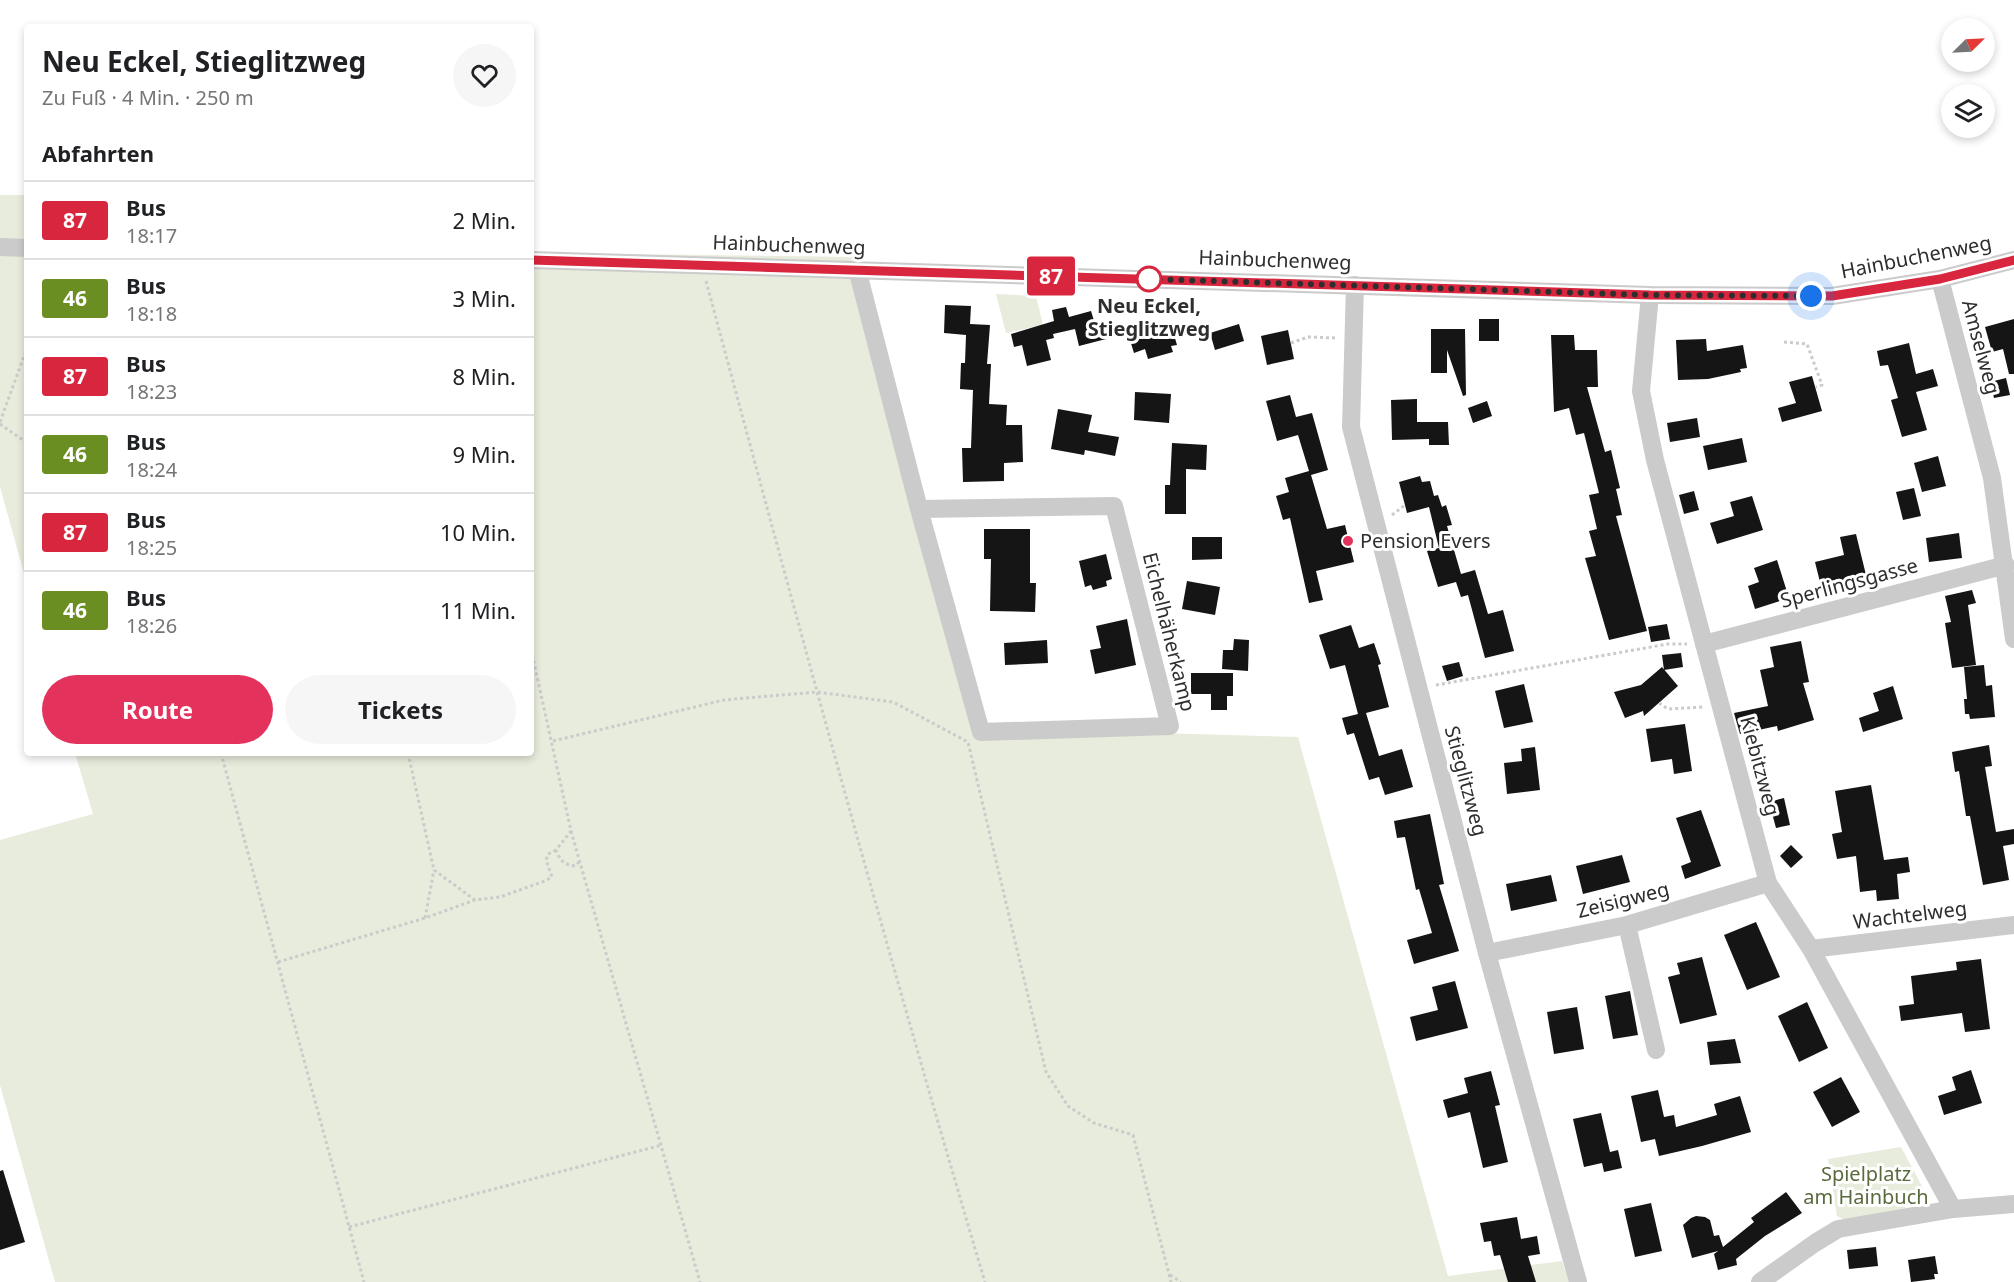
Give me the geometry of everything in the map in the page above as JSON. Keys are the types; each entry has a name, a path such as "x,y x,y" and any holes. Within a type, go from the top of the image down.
{"street":[{"path":"0,247 24,248"},
{"name":"Hainbuchenweg","path":"534,260 1650,295 1832,296 1940,279 2014,260"},
{"name":"Eichelhäherkamp","path":"857,269 920,509 981,732 1170,726 1114,506 920,509"},
{"name":"Amselweg","path":"1940,279 1992,478 2006,565 2014,639"},
{"name":"Stieglitzweg","path":"1355,285 1351,428 1487,953 1578,1282"},
{"name":"Kiebitzweg","path":"1650,295 1641,391 1655,460 1768,883 1811,949 1953,1209"},
{"name":"Sperlingsgasse","path":"1704,644 2006,565"},
{"name":"Zeisigweg","path":"1487,953 1628,925 1768,883"},
{"path":"1628,925 1656,1050"},
{"name":"Wachtelweg","path":"1811,949 2014,925"},
{"path":"1760,1282 1838,1229 1953,1209 2014,1204"}],"path":[{"path":"702,265 817,692 932,1104 985,1282"},
{"path":"1291,344 1308,337 1353,339"},
{"path":"1784,342 1807,344 1822,385 1816,387"},
{"path":"24,356 0,423 24,441"},
{"path":"1391,523 1391,516 1405,505"},
{"path":"1418,687 1668,644 1704,644"},
{"path":"534,662 571,831 700,1282"},
{"path":"553,741 724,700 817,692 893,702 968,742 1046,1072 1068,1106 1094,1123 1134,1135 1171,1282"},
{"path":"1659,703 1668,709 1683,710 1720,705"},
{"path":"222,756 364,1282"},
{"path":"409,756 434,870 425,918"},
{"path":"278,962 425,918 475,900 500,897 546,881 552,877 546,860 548,854 556,850 571,831"},
{"path":"556,850 560,860 564,863 575,866 580,861"},
{"path":"434,870 475,900"},
{"path":"349,1227 662,1145"},
{"path":"1169,1274 1181,1282"}],"green space":[{"path":"0,195 24,195 24,246 0,247"},
{"path":"0,248 24,248 24,573 0,487"},
{"path":"534,253 861,257 983,728 1298,737 1448,1276 1562,1261 1569,1282 55,1282 0,1085 0,840 93,814 76,756 534,756"},
{"path":"996,294 1036,296 1043,325 1006,333"},
{"name":"Spielplatz am Hainbuch","path":"1901,1147 1923,1188 1905,1208 1849,1222 1837,1216 1828,1159"}],"building":[{"path":"945,305 971,306 970,324 990,325 987,364 991,364 989,404 1007,405 1006,425 1022,425 1023,462 1004,463 1004,481 963,482 962,448 971,448 973,390 960,389 961,363 965,363 966,335 944,333"},
{"path":"1066,307 1069,317 1091,311 1096,327 1102,325 1106,339 1079,346 1075,329 1053,334 1054,338 1046,340 1051,360 1027,366 1022,345 1014,347 1011,334 1054,321 1052,310"},
{"path":"1479,319 1499,319 1499,341 1479,341"},
{"path":"2014,319 2014,374 2009,374 2003,349 1992,352 1985,327"},
{"path":"1162,322 1165,330 1172,328 1177,345 1171,346 1173,352 1148,359 1145,349 1134,353 1129,337 1142,333 1141,328"},
{"path":"1239,324 1244,341 1215,350 1210,333"},
{"path":"1431,329 1465,329 1466,395 1463,396 1447,350 1447,373 1431,373"},
{"path":"1288,330 1294,359 1267,365 1261,336"},
{"path":"1551,335 1574,335 1575,350 1597,350 1598,387 1587,387 1605,452 1611,450 1620,488 1616,489 1622,515 1616,516 1647,631 1609,640 1585,558 1596,556 1589,531 1597,529 1589,495 1599,493 1584,433 1576,435 1569,408 1554,412"},
{"path":"1706,339 1707,351 1743,345 1747,368 1740,369 1741,372 1708,379 1678,380 1676,340"},
{"path":"1909,343 1916,374 1933,369 1938,386 1916,392 1927,430 1902,437 1891,400 1898,398 1888,365 1880,366 1877,351"},
{"path":"1812,376 1822,411 1782,422 1778,408 1796,403 1789,382"},
{"path":"2006,378 2010,395 1994,398 1990,382"},
{"path":"1135,392 1171,394 1169,423 1134,420"},
{"path":"1290,395 1296,417 1312,413 1328,470 1311,475 1327,529 1345,525 1354,562 1316,571 1323,600 1309,603 1290,518 1283,520 1276,496 1289,492 1285,478 1309,471 1298,435 1277,441 1266,401"},
{"path":"1417,399 1417,422 1448,422 1449,445 1429,445 1429,439 1392,440 1391,400"},
{"path":"1487,401 1492,416 1473,423 1468,408"},
{"path":"1058,409 1092,415 1088,432 1119,437 1115,456 1085,450 1084,455 1051,449"},
{"path":"1697,418 1700,437 1670,442 1667,423"},
{"path":"1742,438 1747,462 1708,470 1703,446"},
{"path":"1172,443 1207,445 1206,470 1186,469 1186,514 1165,514 1165,485 1170,485"},
{"path":"1938,456 1946,486 1922,492 1914,463"},
{"path":"1420,476 1422,482 1430,481 1434,496 1438,495 1442,507 1446,505 1452,525 1447,526 1461,574 1475,570 1488,614 1503,610 1514,651 1485,658 1468,595 1461,597 1456,582 1438,587 1427,551 1439,548 1429,507 1407,513 1399,482"},
{"path":"1914,488 1921,516 1903,520 1896,492"},
{"path":"1694,491 1699,510 1684,514 1679,495"},
{"path":"1752,496 1763,530 1717,544 1710,523 1734,516 1730,502"},
{"path":"984,529 1030,529 1030,583 1036,583 1035,612 990,611 991,559 984,559"},
{"path":"1959,533 1962,558 1929,562 1926,538"},
{"path":"1856,534 1866,575 1821,586 1815,562 1844,555 1840,537"},
{"path":"1192,537 1222,537 1222,559 1192,560"},
{"path":"1106,554 1112,579 1106,581 1107,586 1093,590 1091,585 1085,587 1079,561"},
{"path":"1777,560 1789,598 1755,609 1748,586 1759,582 1754,568"},
{"path":"1187,581 1220,587 1215,615 1182,609"},
{"path":"1972,590 1976,603 1968,605 1976,665 1952,668 1945,623 1951,622 1945,596"},
{"path":"1127,619 1136,665 1095,674 1090,650 1101,648 1096,626"},
{"path":"1667,624 1670,639 1651,642 1648,627"},
{"path":"1351,625 1359,648 1374,643 1381,664 1378,665 1389,707 1366,713 1379,756 1402,749 1413,787 1385,795 1379,777 1369,780 1354,733 1347,735 1342,718 1358,714 1345,665 1330,669 1319,635"},
{"path":"1234,639 1249,640 1248,671 1222,669 1223,650 1233,650"},
{"path":"1047,640 1048,663 1005,665 1004,643"},
{"path":"1801,641 1809,682 1803,683 1814,720 1778,731 1777,726 1740,734 1734,713 1768,706 1760,670 1774,667 1770,647"},
{"path":"1681,653 1683,667 1664,670 1662,655"},
{"path":"1459,662 1463,676 1447,681 1442,666"},
{"path":"1984,665 1986,686 1992,685 1995,717 1970,719 1969,714 1965,714 1964,699 1967,699 1964,667"},
{"path":"1662,667 1678,686 1644,716 1643,711 1625,718 1614,692 1641,685"},
{"path":"1191,673 1233,673 1233,696 1227,696 1227,710 1211,710 1211,694 1191,694"},
{"path":"1524,684 1533,722 1504,728 1495,691"},
{"path":"1893,686 1903,719 1863,732 1859,718 1879,711 1873,693"},
{"path":"1685,724 1692,771 1674,774 1672,759 1651,762 1646,729"},
{"path":"1989,745 1992,766 1985,767 1996,832 2014,829 2014,844 2003,846 2009,880 1983,885 1970,816 1966,816 1959,771 1955,772 1952,752"},
{"path":"1535,747 1540,790 1507,794 1504,763 1522,761 1521,749"},
{"path":"1871,785 1884,860 1908,857 1910,872 1897,874 1899,899 1877,901 1876,890 1860,892 1856,856 1837,859 1832,834 1842,832 1835,791"},
{"path":"1784,798 1790,825 1776,828 1769,802"},
{"path":"1701,810 1721,866 1685,879 1681,866 1691,862 1676,818"},
{"path":"1430,814 1444,884 1439,885 1459,951 1414,964 1407,940 1432,933 1419,889 1416,890 1405,837 1397,838 1394,821"},
{"path":"1791,845 1803,857 1791,868 1780,856"},
{"path":"1622,855 1630,882 1583,894 1576,866"},
{"path":"1551,875 1557,901 1511,911 1506,884"},
{"path":"1756,922 1780,977 1747,990 1724,935"},
{"path":"1702,957 1717,1015 1680,1024 1668,977 1680,974 1677,963"},
{"path":"1981,959 1990,1029 1965,1032 1962,1013 1901,1021 1899,1006 1914,1004 1911,976 1957,970 1956,962"},
{"path":"1455,981 1468,1028 1416,1041 1410,1017 1438,1010 1432,987"},
{"path":"1630,991 1638,1035 1613,1039 1605,996"},
{"path":"1807,1002 1828,1048 1799,1062 1778,1016"},
{"path":"1577,1007 1584,1049 1554,1054 1547,1012"},
{"path":"1735,1039 1741,1063 1710,1065 1707,1042"},
{"path":"1971,1070 1982,1103 1944,1115 1938,1096 1956,1090 1952,1077"},
{"path":"1491,1071 1500,1105 1495,1106 1508,1162 1483,1168 1470,1112 1448,1118 1443,1100 1468,1093 1464,1078"},
{"path":"1841,1077 1860,1112 1832,1127 1813,1092"},
{"path":"1658,1090 1664,1117 1674,1115 1676,1127 1717,1115 1714,1104 1740,1096 1751,1132 1659,1156 1655,1139 1641,1142 1631,1096"},
{"path":"1601,1113 1610,1152 1618,1150 1622,1168 1604,1172 1602,1163 1584,1167 1573,1119"},
{"path":"3,1170 25,1242 0,1250 0,1171"},
{"path":"1786,1192 1802,1213 1765,1236 1736,1259 1737,1265 1718,1270 1714,1254 1718,1251 1692,1258 1683,1225 1691,1218 1696,1216 1710,1220 1714,1236 1719,1235 1723,1247 1754,1222 1751,1218"},
{"path":"1651,1203 1662,1251 1635,1257 1624,1209"},
{"path":"1517,1217 1521,1239 1537,1236 1540,1254 1528,1256 1536,1282 1508,1282 1500,1255 1494,1256 1491,1241 1484,1242 1480,1223"},
{"path":"1876,1247 1878,1266 1849,1269 1847,1250"},
{"path":"1935,1256 1938,1274 1934,1274 1935,1279 1911,1282 1908,1260"}],"bus line":[{"name":"87","path":"534,260 1650,295 1832,296 1940,279 2014,260"}],"place":[{"name":"Neu Eckel, Stieglitzweg","path":"1149,279"},
{"name":"Pension Evers","path":"1348,541"}],"route":[{"path":"1149,279 1650,295 1811,296"}]}
